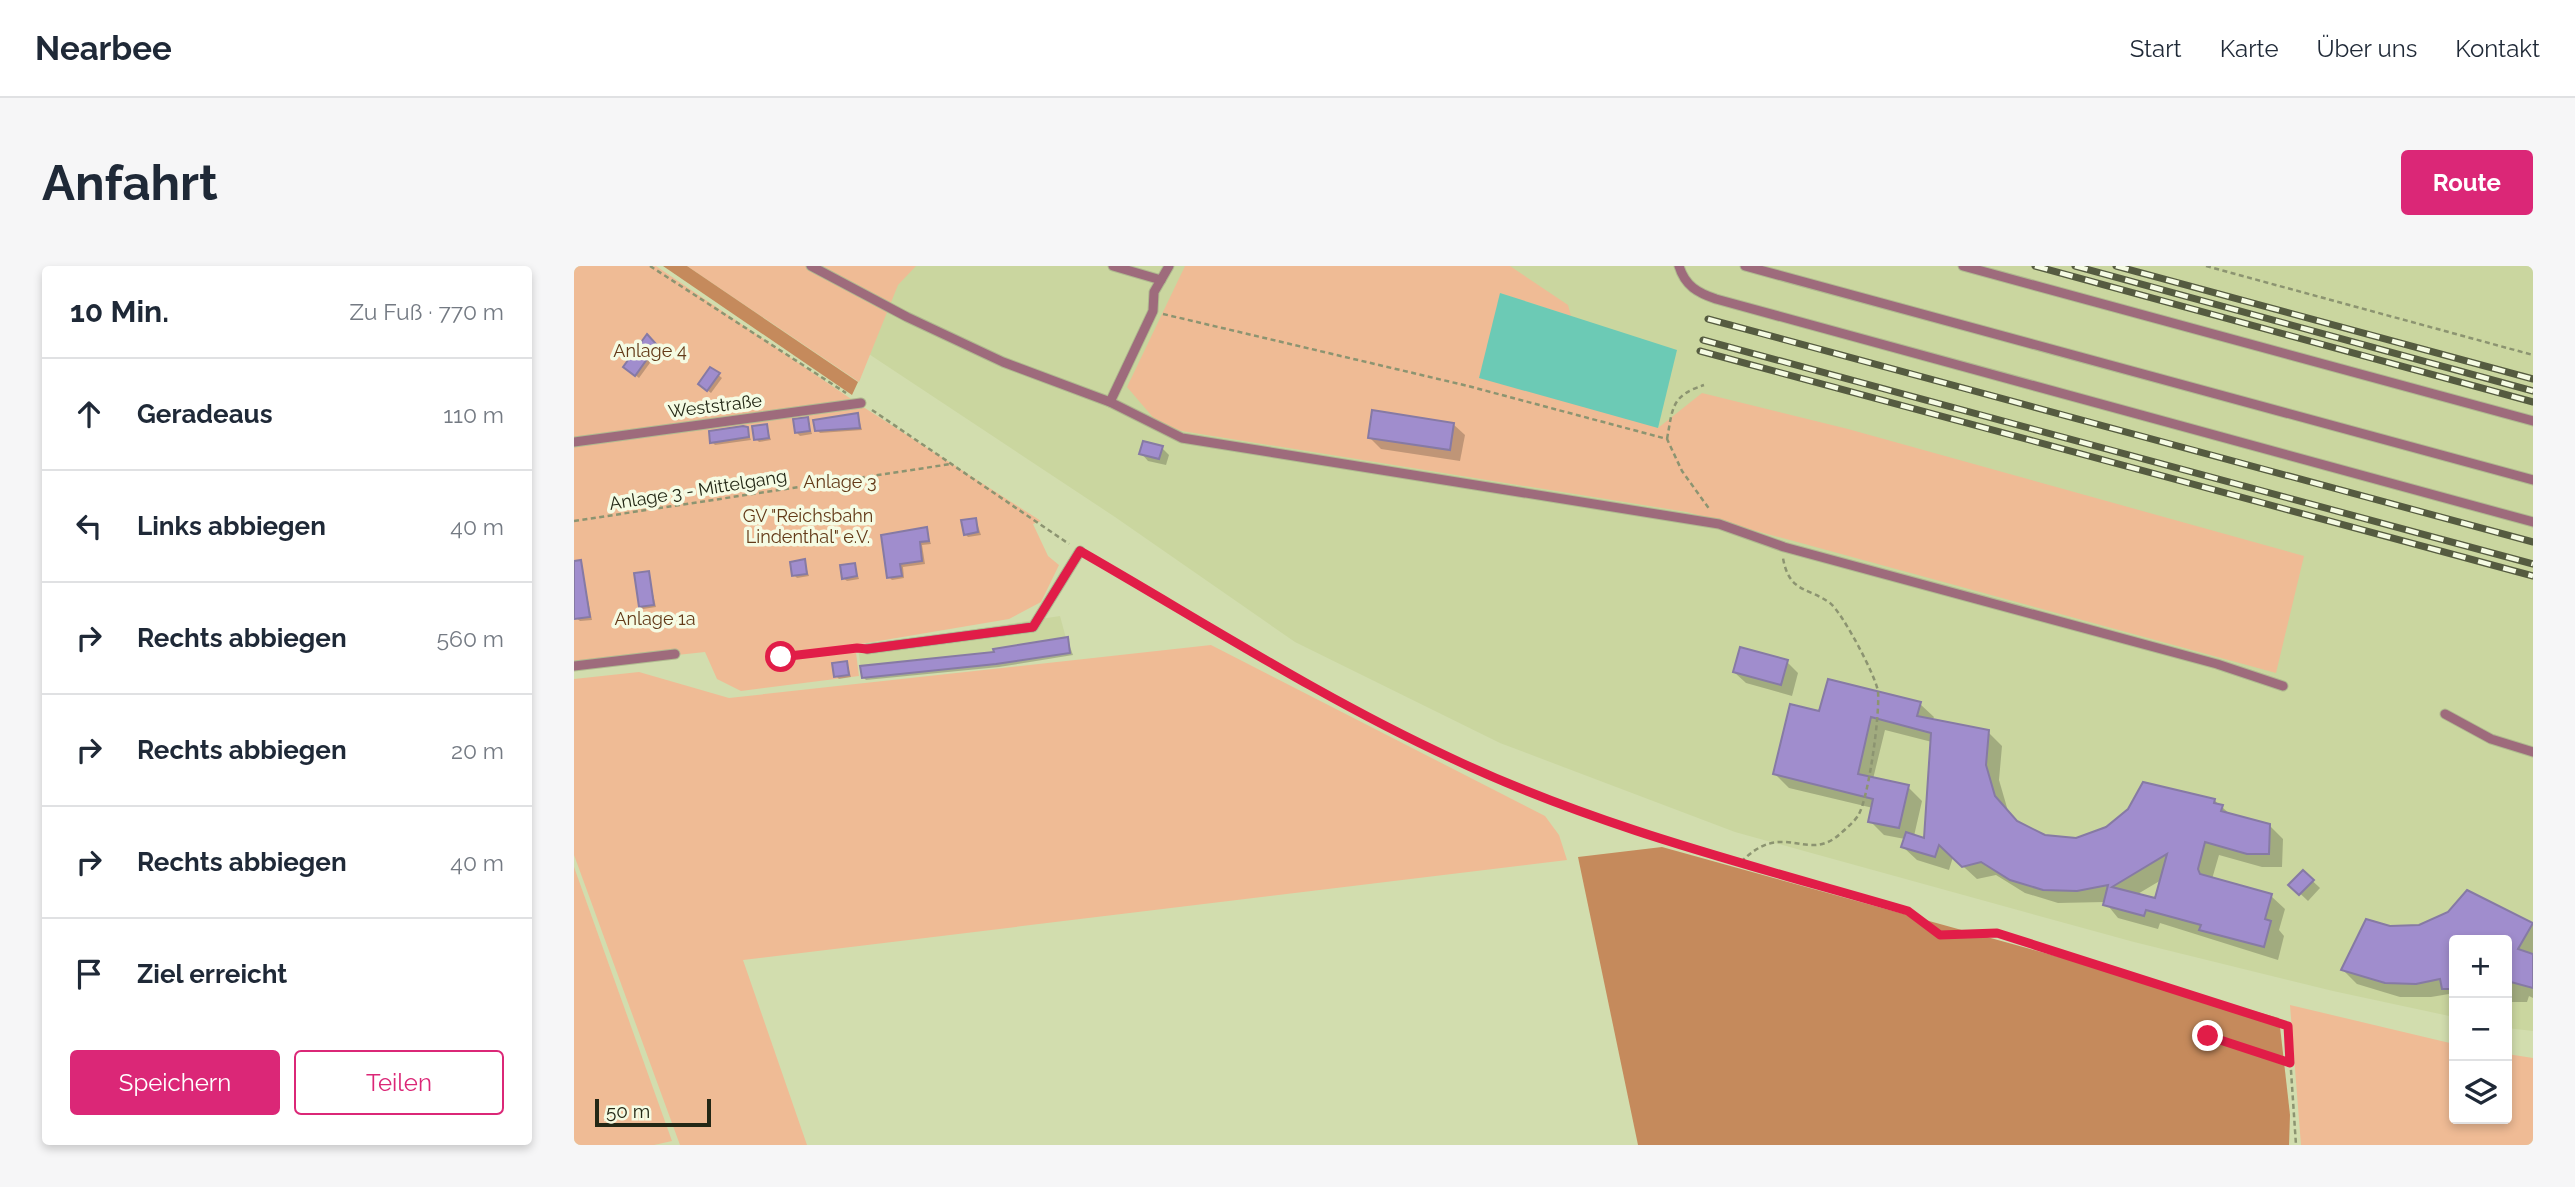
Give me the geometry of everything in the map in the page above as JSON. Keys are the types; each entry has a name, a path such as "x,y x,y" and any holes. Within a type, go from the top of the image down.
{"lane":[{"path":"811,266 907,317 1003,362 1110,402 1166,432 1212,445 1719,524 1784,547 2217,664 2283,686"},
{"path":"1113,266 1161,280"},
{"path":"1110,402 1153,312 1154,292 1169,266"},
{"path":"1679,266 1687,284 1698,293 1716,299 2533,522"},
{"path":"1745,266 2533,480"},
{"path":"1963,266 2533,421"},
{"name":"Weststraße","path":"574,442 861,403"},
{"path":"867,649 1033,627 1080,551"},
{"path":"574,666 675,654"},
{"path":"2445,714 2491,739 2533,751"}],"path":[{"path":"2206,266 2533,355"},
{"path":"1153,312 1468,386 1667,439"},
{"path":"1704,385 1686,391 1675,401 1667,439 1682,471 1719,524"},
{"name":"Anlage 3 - Mittelgang","path":"574,521 951,464"},
{"path":"1741,862 1761,845 1780,840 1816,847 1841,834 1859,814 1874,749 1878,691 1874,678 1849,628 1830,603 1804,592 1792,582 1784,566 1784,547"},
{"path":"1080,551 1360,711 1451,759 1601,820 1908,911 1940,935 1997,933 2288,1026 2296,1145"},
{"path":"781,657 867,649"},
{"path":"2208,1036 2290,1063"}],"shaded area":[{"path":"663,266 687,266 858,382 852,395"},
{"path":"736,266 2533,266 2533,1031 2512,1029 2512,935 2449,935 2449,1016 2333,991 2134,942 1735,832 1500,743 1295,642 1115,517"},
{"path":"1060,616 1070,653 862,678 858,647"},
{"path":"1662,847 2279,1018 2290,1115 2289,1145 1638,1145 1578,857"}],"green space":[{"name":"GV \"Reichsbahn Lindenthal\" e.V.","path":"574,266 656,266 857,403 1041,521 1033,524 1048,556 1059,565 1041,602 1009,619 855,645 859,676 741,691 717,679 705,652 574,666"},
{"path":"687,266 916,266 898,285 859,382"},
{"path":"1185,266 1510,266 1568,305 1571,316 1500,293 1658,428 1702,393 1848,429 2304,556 2276,673 1687,512 1182,431 1157,422 1127,387"},
{"path":"1211,645 1545,816 1559,835 1567,860 743,960 807,1145 680,1145 574,855 574,679 639,672 729,698"},
{"path":"574,867 672,1141 654,1145 574,1145"},
{"path":"2290,1005 2449,1043 2449,1124 2512,1124 2512,1055 2533,1058 2533,1145 2301,1145"}],"water":[{"path":"1500,293 1677,350 1658,428 1479,378"}],"building":[{"path":"647,334 657,345 635,376 623,367"},
{"path":"710,367 720,373 707,391 698,384"},
{"path":"1372,410 1454,423 1450,450 1368,438"},
{"path":"858,413 860,428 815,431 813,420"},
{"path":"808,417 810,431 795,433 793,419"},
{"path":"767,424 769,438 754,440 752,426"},
{"path":"748,427 749,437 710,443 709,431"},
{"path":"1143,441 1163,446 1159,459 1139,454"},
{"path":"976,518 978,532 964,535 961,520"},
{"path":"927,527 929,541 920,542 922,561 900,564 902,576 887,578 881,535"},
{"path":"805,559 807,574 792,576 790,562"},
{"path":"581,560 590,617 574,619 574,561"},
{"path":"855,563 857,576 842,579 840,565"},
{"path":"649,571 654,605 639,607 634,573"},
{"path":"1068,637 1070,653 862,678 860,666 994,652 993,649"},
{"path":"1740,647 1788,660 1781,685 1733,672"},
{"path":"847,661 849,675 834,677 832,663"},
{"path":"1828,679 1921,702 1917,716 1989,730 1986,765 1995,796 2017,821 2045,835 2076,838 2106,827 2128,809 2143,782 2215,799 2214,803 2223,805 2221,811 2270,824 2269,854 2247,854 2205,842 2198,869 2200,874 2272,894 2265,919 2271,921 2264,947 2199,930 2201,925 2146,910 2144,916 2103,905 2108,885 2077,891 2043,890 2010,880 1981,862 1962,867 1939,845 1935,857 1901,847 1906,832 1924,838 1931,733 1871,717 1858,774 1909,785 1899,828 1868,822 1873,799 1773,774 1790,704 1819,711","holes":["2167,854 2155,898 2112,887"]},
{"path":"2303,870 2314,880 2299,895 2288,885"},
{"path":"2467,890 2533,923 2518,949 2533,954 2533,988 2512,982 2512,935 2449,935 2449,989 2442,989 2440,979 2416,984 2385,983 2341,970 2366,919 2390,926 2419,925 2448,912"}],"railway":[{"path":"2035,266 2533,402"},
{"path":"2075,266 2533,391"},
{"path":"2116,266 2533,379"},
{"path":"1708,319 2533,542"},
{"path":"1703,340 2533,564"},
{"path":"1700,351 2533,576"}],"route":[{"path":"781,657 867,649 1033,627 1080,551 1360,711 1451,759 1601,820 1908,911 1940,935 1997,933 2288,1026 2290,1063 2208,1036"}],"park label":[{"name":"Anlage 4","path":"650,351"},
{"name":"Anlage 3","path":"840,482"},
{"name":"Anlage 1a","path":"655,619"}]}
